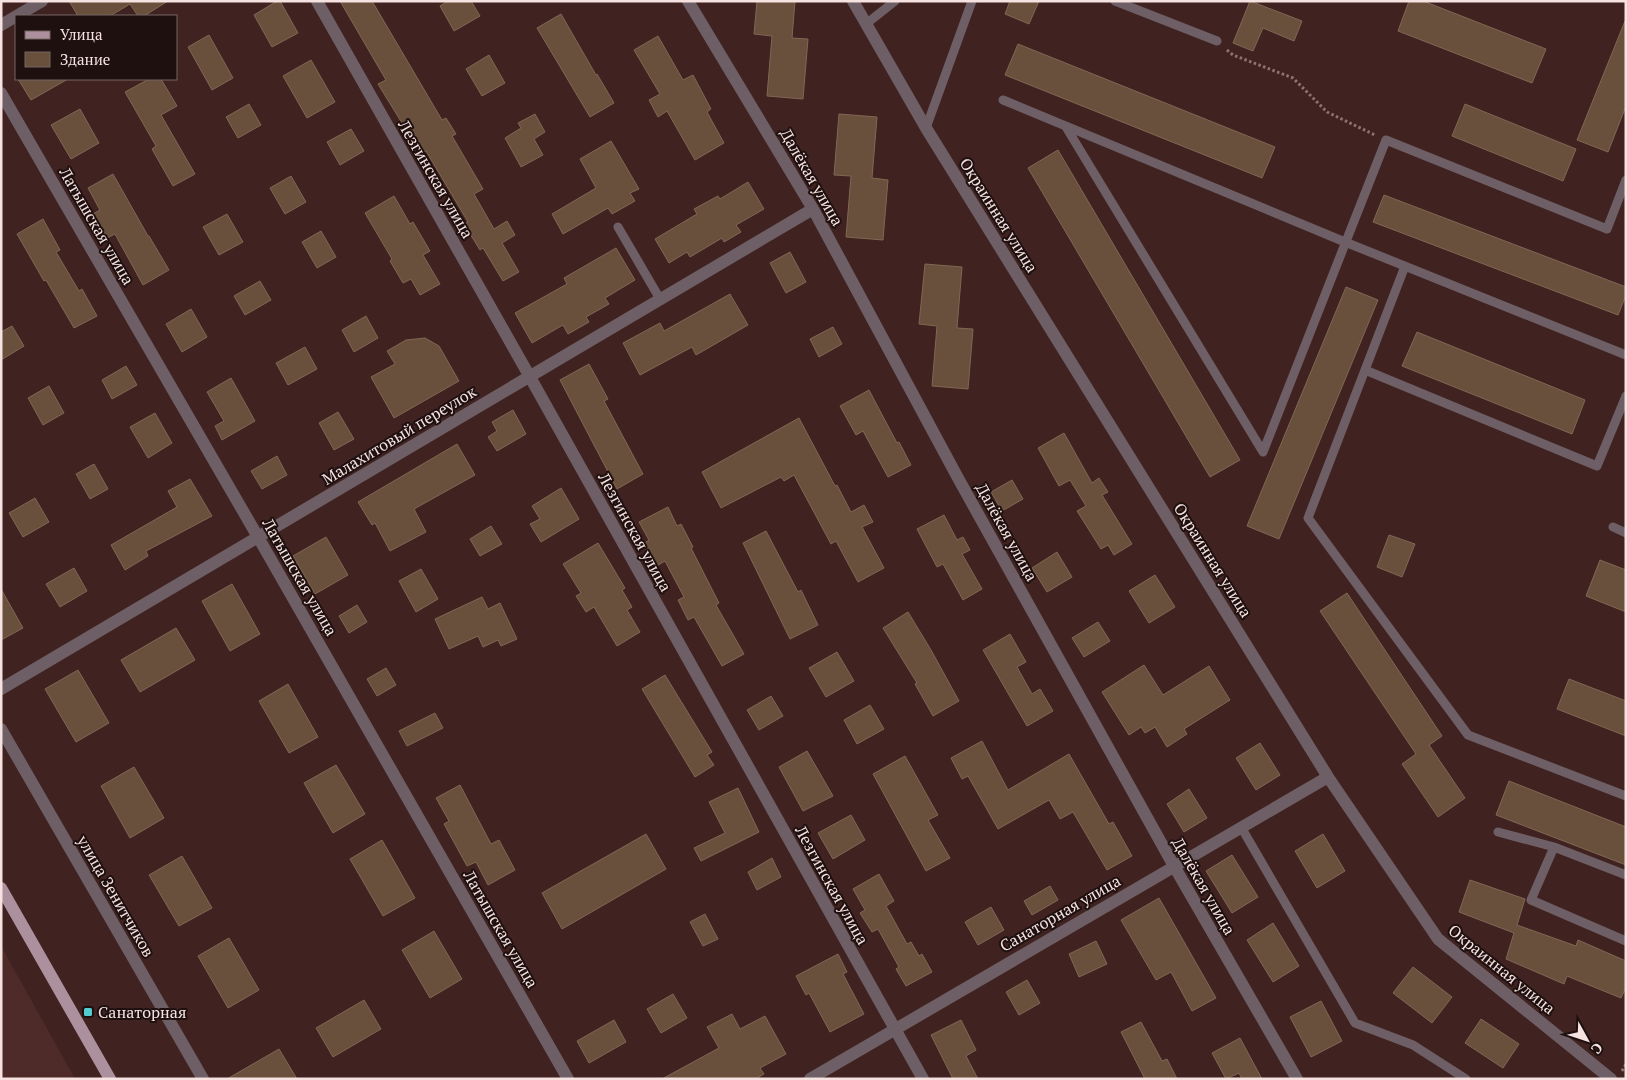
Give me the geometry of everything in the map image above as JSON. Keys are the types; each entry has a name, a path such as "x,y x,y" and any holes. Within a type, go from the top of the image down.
{"main road":[{"path":"1,888 110,1079"}],"street":[{"path":"18,15 42,1"},
{"name":"Лезгинская улица","path":"317,1 530,376 923,1079"},
{"name":"Далёкая улица","path":"688,1 813,208 958,478 1174,866 1297,1079"},
{"name":"Окраинная улица","path":"853,1 926,128 1328,777 1438,940 1611,1079"},
{"path":"1,25 15,17"},
{"name":"Латышская улица","path":"1,93 568,1079"},
{"name":"Малахитовый переулок","path":"1,689 813,208"},
{"name":"улица Зенитчиков","path":"1,729 202,1079"},
{"name":"Санаторная улица","path":"810,1079 1328,777"}],"lane":[{"path":"866,24 895,1"},
{"path":"926,128 972,1"},
{"path":"1115,1 1217,41"},
{"path":"1003,100 1626,355"},
{"path":"1066,127 1262,452 1386,140 1607,229 1626,180"},
{"path":"618,227 660,299"},
{"path":"1405,266 1308,518 1468,735 1626,796"},
{"path":"1364,370 1596,466 1626,396"},
{"path":"1613,527 1626,533"},
{"path":"1241,827 1355,1023 1413,1045 1466,1079"},
{"path":"1498,832 1554,847 1626,875"},
{"path":"1554,847 1531,900 1626,941"}],"path":[{"path":"1217,41 1233,55 1293,78 1327,112 1386,140"}],"shaded area":[{"path":"1,946 75,1079 1,1079"}],"building":[{"path":"69,1 168,1 146,15 137,15 130,4 112,15 77,15"},
{"path":"280,1 298,33 272,47 254,15"},
{"path":"340,1 372,1 442,120 446,118 456,134 452,136 483,189 474,194 494,229 507,221 515,235 502,243 519,272 503,281 483,248 480,250 464,224 468,222 426,151 421,154 378,84 386,80"},
{"path":"448,1 471,1 480,16 454,31 440,6"},
{"path":"757,1 795,1 792,38 808,39 803,99 767,96 772,36 754,34"},
{"path":"1010,1 1039,1 1029,24 1005,14"},
{"path":"1250,1 1302,21 1294,41 1263,28 1253,51 1233,43"},
{"path":"1409,1 1423,1 1546,49 1532,83 1398,31"},
{"path":"561,14 614,103 590,117 537,28"},
{"path":"1625,21 1626,106 1608,152 1577,140"},
{"path":"209,35 233,78 212,90 188,47"},
{"path":"658,36 683,80 693,75 711,109 707,112 724,143 695,160 667,111 658,117 649,100 660,94 634,50"},
{"path":"1018,44 1275,147 1262,178 1005,75"},
{"path":"489,55 505,83 482,96 466,69"},
{"path":"311,60 335,102 307,118 283,76"},
{"path":"19,80 66,80 31,100"},
{"path":"147,80 162,80 177,106 161,115 195,174 173,186 152,149 156,146 125,92"},
{"path":"249,104 261,125 238,138 226,117"},
{"path":"1465,104 1576,149 1563,181 1452,136"},
{"path":"80,109 99,143 71,159 51,125"},
{"path":"535,114 545,132 534,139 543,155 521,167 505,138 521,128 518,123"},
{"path":"839,114 877,117 872,178 888,180 883,240 846,237 851,176 834,175"},
{"path":"351,129 364,151 340,165 327,142"},
{"path":"611,141 639,189 630,193 635,201 612,214 608,208 563,234 552,214 596,188 580,159"},
{"path":"1058,150 1240,460 1210,477 1028,168"},
{"path":"113,174 169,270 143,285 115,234 107,238 93,214 100,210 88,188"},
{"path":"291,176 306,202 285,214 270,188"},
{"path":"748,182 764,209 736,225 741,232 724,242 722,238 690,257 687,252 669,263 655,239 697,214 694,209 718,196 720,199"},
{"path":"1384,195 1626,287 1626,295 1618,315 1373,222"},
{"path":"394,196 410,224 413,222 430,251 423,255 440,284 420,295 411,279 403,283 390,261 392,259 365,213"},
{"path":"227,214 243,242 219,255 203,227"},
{"path":"43,219 60,250 56,252 79,291 82,289 97,316 74,328 17,234"},
{"path":"321,231 336,257 317,268 302,242"},
{"path":"616,248 635,280 605,298 609,304 586,317 589,322 568,334 563,325 532,343 515,313 567,284 564,278"},
{"path":"790,252 806,282 786,293 770,263"},
{"path":"925,264 962,267 957,328 973,329 968,389 932,386 937,326 919,324"},
{"path":"260,281 271,300 245,315 234,296"},
{"path":"1346,287 1378,300 1279,539 1247,526"},
{"path":"730,294 748,325 696,355 692,347 640,375 623,343 660,323 664,331"},
{"path":"191,309 207,337 182,352 166,324"},
{"path":"366,316 378,338 354,352 342,330"},
{"path":"12,326 24,346 1,360 1,332"},
{"path":"833,327 842,344 819,357 810,339"},
{"path":"1417,332 1585,400 1572,434 1402,366"},
{"path":"425,338 439,346 459,381 394,418 371,377 395,364 387,351 406,340"},
{"path":"305,347 317,369 288,385 276,363"},
{"path":"589,364 608,399 604,401 643,474 617,489 560,380"},
{"path":"126,366 137,385 112,399 102,380"},
{"path":"231,378 255,421 222,440 215,426 224,421 207,392"},
{"path":"49,386 64,413 43,425 28,398"},
{"path":"869,390 911,465 888,477 863,431 856,435 840,406"},
{"path":"513,410 526,434 497,451 488,437 497,431 492,422"},
{"path":"338,412 354,439 334,450 319,423"},
{"path":"155,413 172,443 148,458 130,427"},
{"path":"799,418 851,512 864,505 873,522 862,527 884,568 858,582 836,541 831,544 794,475 784,481 781,477 721,508 702,472"},
{"path":"1064,433 1092,483 1099,478 1108,492 1102,495 1132,544 1114,555 1108,545 1101,549 1077,511 1086,506 1070,480 1059,486 1038,448"},
{"path":"457,444 475,475 414,509 426,532 390,551 375,523 372,525 358,502"},
{"path":"277,456 287,475 262,489 251,471"},
{"path":"94,464 108,489 90,499 76,474"},
{"path":"190,479 212,516 146,551 148,556 125,570 111,545 177,507 168,491"},
{"path":"1012,480 1023,499 1002,511 991,492"},
{"path":"561,488 579,519 541,542 530,524 540,519 532,506"},
{"path":"35,498 49,522 23,537 9,513"},
{"path":"668,507 677,526 681,524 693,547 691,548 719,603 716,605 744,654 722,666 694,617 688,620 678,600 684,597 665,561 655,567 643,544 649,540 639,522"},
{"path":"944,515 957,540 963,537 970,550 962,554 982,589 963,600 943,564 937,567 917,529"},
{"path":"491,526 502,544 480,556 470,539"},
{"path":"766,531 798,592 801,590 818,625 790,639 743,543"},
{"path":"1389,535 1415,544 1402,577 1377,567"},
{"path":"326,537 348,575 315,594 293,556"},
{"path":"598,543 625,588 622,590 632,607 627,610 640,632 617,646 594,607 586,612 576,596 581,593 563,564"},
{"path":"1057,552 1072,577 1047,592 1032,568"},
{"path":"1600,560 1626,570 1626,612 1586,596"},
{"path":"74,568 87,591 60,607 46,584"},
{"path":"421,569 438,599 416,612 399,581"},
{"path":"1155,575 1175,607 1149,623 1129,591"},
{"path":"232,584 260,634 230,651 202,601"},
{"path":"1,589 23,628 1,640"},
{"path":"1347,593 1442,736 1429,745 1465,798 1438,817 1402,764 1416,754 1320,611"},
{"path":"482,597 488,609 500,603 517,639 501,646 498,640 483,647 478,636 449,649 435,619"},
{"path":"357,605 367,622 349,633 339,616"},
{"path":"908,612 959,701 933,716 915,684 917,683 883,628"},
{"path":"1098,622 1110,641 1084,657 1072,638"},
{"path":"176,628 195,660 140,692 121,660"},
{"path":"1010,634 1026,662 1017,667 1032,694 1040,689 1053,711 1027,726 983,650"},
{"path":"837,652 854,681 826,697 809,668"},
{"path":"1144,665 1163,695 1209,666 1230,700 1184,729 1187,734 1167,747 1155,727 1145,733 1141,727 1129,735 1102,692"},
{"path":"386,668 396,685 377,696 367,679"},
{"path":"78,670 109,723 76,742 45,689"},
{"path":"665,675 712,752 707,755 714,765 695,777 642,689"},
{"path":"1569,679 1626,701 1626,736 1557,709"},
{"path":"288,684 318,737 289,753 259,701"},
{"path":"771,696 783,716 759,730 747,710"},
{"path":"870,705 884,729 857,744 844,720"},
{"path":"435,713 443,728 407,746 399,731"},
{"path":"982,741 1008,790 1069,754 1109,824 1113,822 1132,856 1107,870 1073,812 1060,819 1049,800 998,829 968,776 962,779 951,758"},
{"path":"1260,743 1280,775 1256,790 1236,758"},
{"path":"807,751 833,796 803,811 779,767"},
{"path":"905,756 938,815 928,820 950,858 926,871 873,774"},
{"path":"336,765 365,814 333,833 304,783"},
{"path":"134,767 164,818 130,838 101,786"},
{"path":"1509,781 1626,827 1626,865 1496,815"},
{"path":"460,785 491,844 499,840 515,870 488,885 476,862 467,866 444,824 449,821 436,798"},
{"path":"738,788 759,832 701,861 694,848 725,833 709,802"},
{"path":"1189,789 1207,818 1184,832 1167,804"},
{"path":"851,815 865,840 833,859 818,833"},
{"path":"646,834 666,869 562,929 542,893"},
{"path":"1323,834 1345,871 1317,888 1295,851"},
{"path":"382,840 415,898 383,916 350,859"},
{"path":"1232,855 1258,897 1232,913 1206,871"},
{"path":"182,856 212,908 179,926 149,875"},
{"path":"772,858 781,877 757,890 748,872"},
{"path":"879,874 894,901 886,906 907,944 911,942 919,956 922,954 932,972 906,986 896,969 899,967 878,929 872,932 860,913 865,910 853,889"},
{"path":"1470,880 1525,899 1517,925 1576,946 1578,940 1626,961 1626,987 1621,998 1567,976 1564,984 1506,959 1514,933 1459,912"},
{"path":"1050,886 1058,900 1032,915 1024,901"},
{"path":"1159,898 1216,998 1192,1011 1171,972 1156,980 1121,920"},
{"path":"991,907 1004,930 978,945 965,922"},
{"path":"705,914 718,939 703,946 690,922"},
{"path":"1273,923 1299,966 1273,982 1247,940"},
{"path":"434,931 462,979 430,998 402,950"},
{"path":"229,938 259,990 228,1008 198,956"},
{"path":"1096,941 1107,964 1079,977 1069,954"},
{"path":"838,954 847,972 843,974 864,1014 830,1032 809,993 806,995 796,976"},
{"path":"1413,967 1452,997 1432,1023 1393,993"},
{"path":"1027,980 1040,1003 1019,1015 1006,992"},
{"path":"673,994 687,1018 661,1033 647,1009"},
{"path":"364,1000 381,1029 333,1057 316,1028"},
{"path":"1321,1001 1342,1041 1311,1057 1290,1017"},
{"path":"732,1014 740,1029 765,1016 786,1054 760,1068 764,1074 755,1079 662,1079 719,1048 707,1027"},
{"path":"1481,1019 1519,1044 1503,1068 1465,1043"},
{"path":"614,1020 626,1042 589,1063 577,1041"},
{"path":"961,1020 976,1050 966,1056 978,1079 953,1079 931,1035"},
{"path":"1141,1022 1162,1061 1167,1059 1177,1079 1145,1079 1121,1032"},
{"path":"1240,1038 1262,1079 1242,1079 1239,1073 1226,1079 1212,1053"},
{"path":"279,1049 297,1079 227,1079"}],"place":[{"name":"Санаторная","path":"88,1012"}]}
